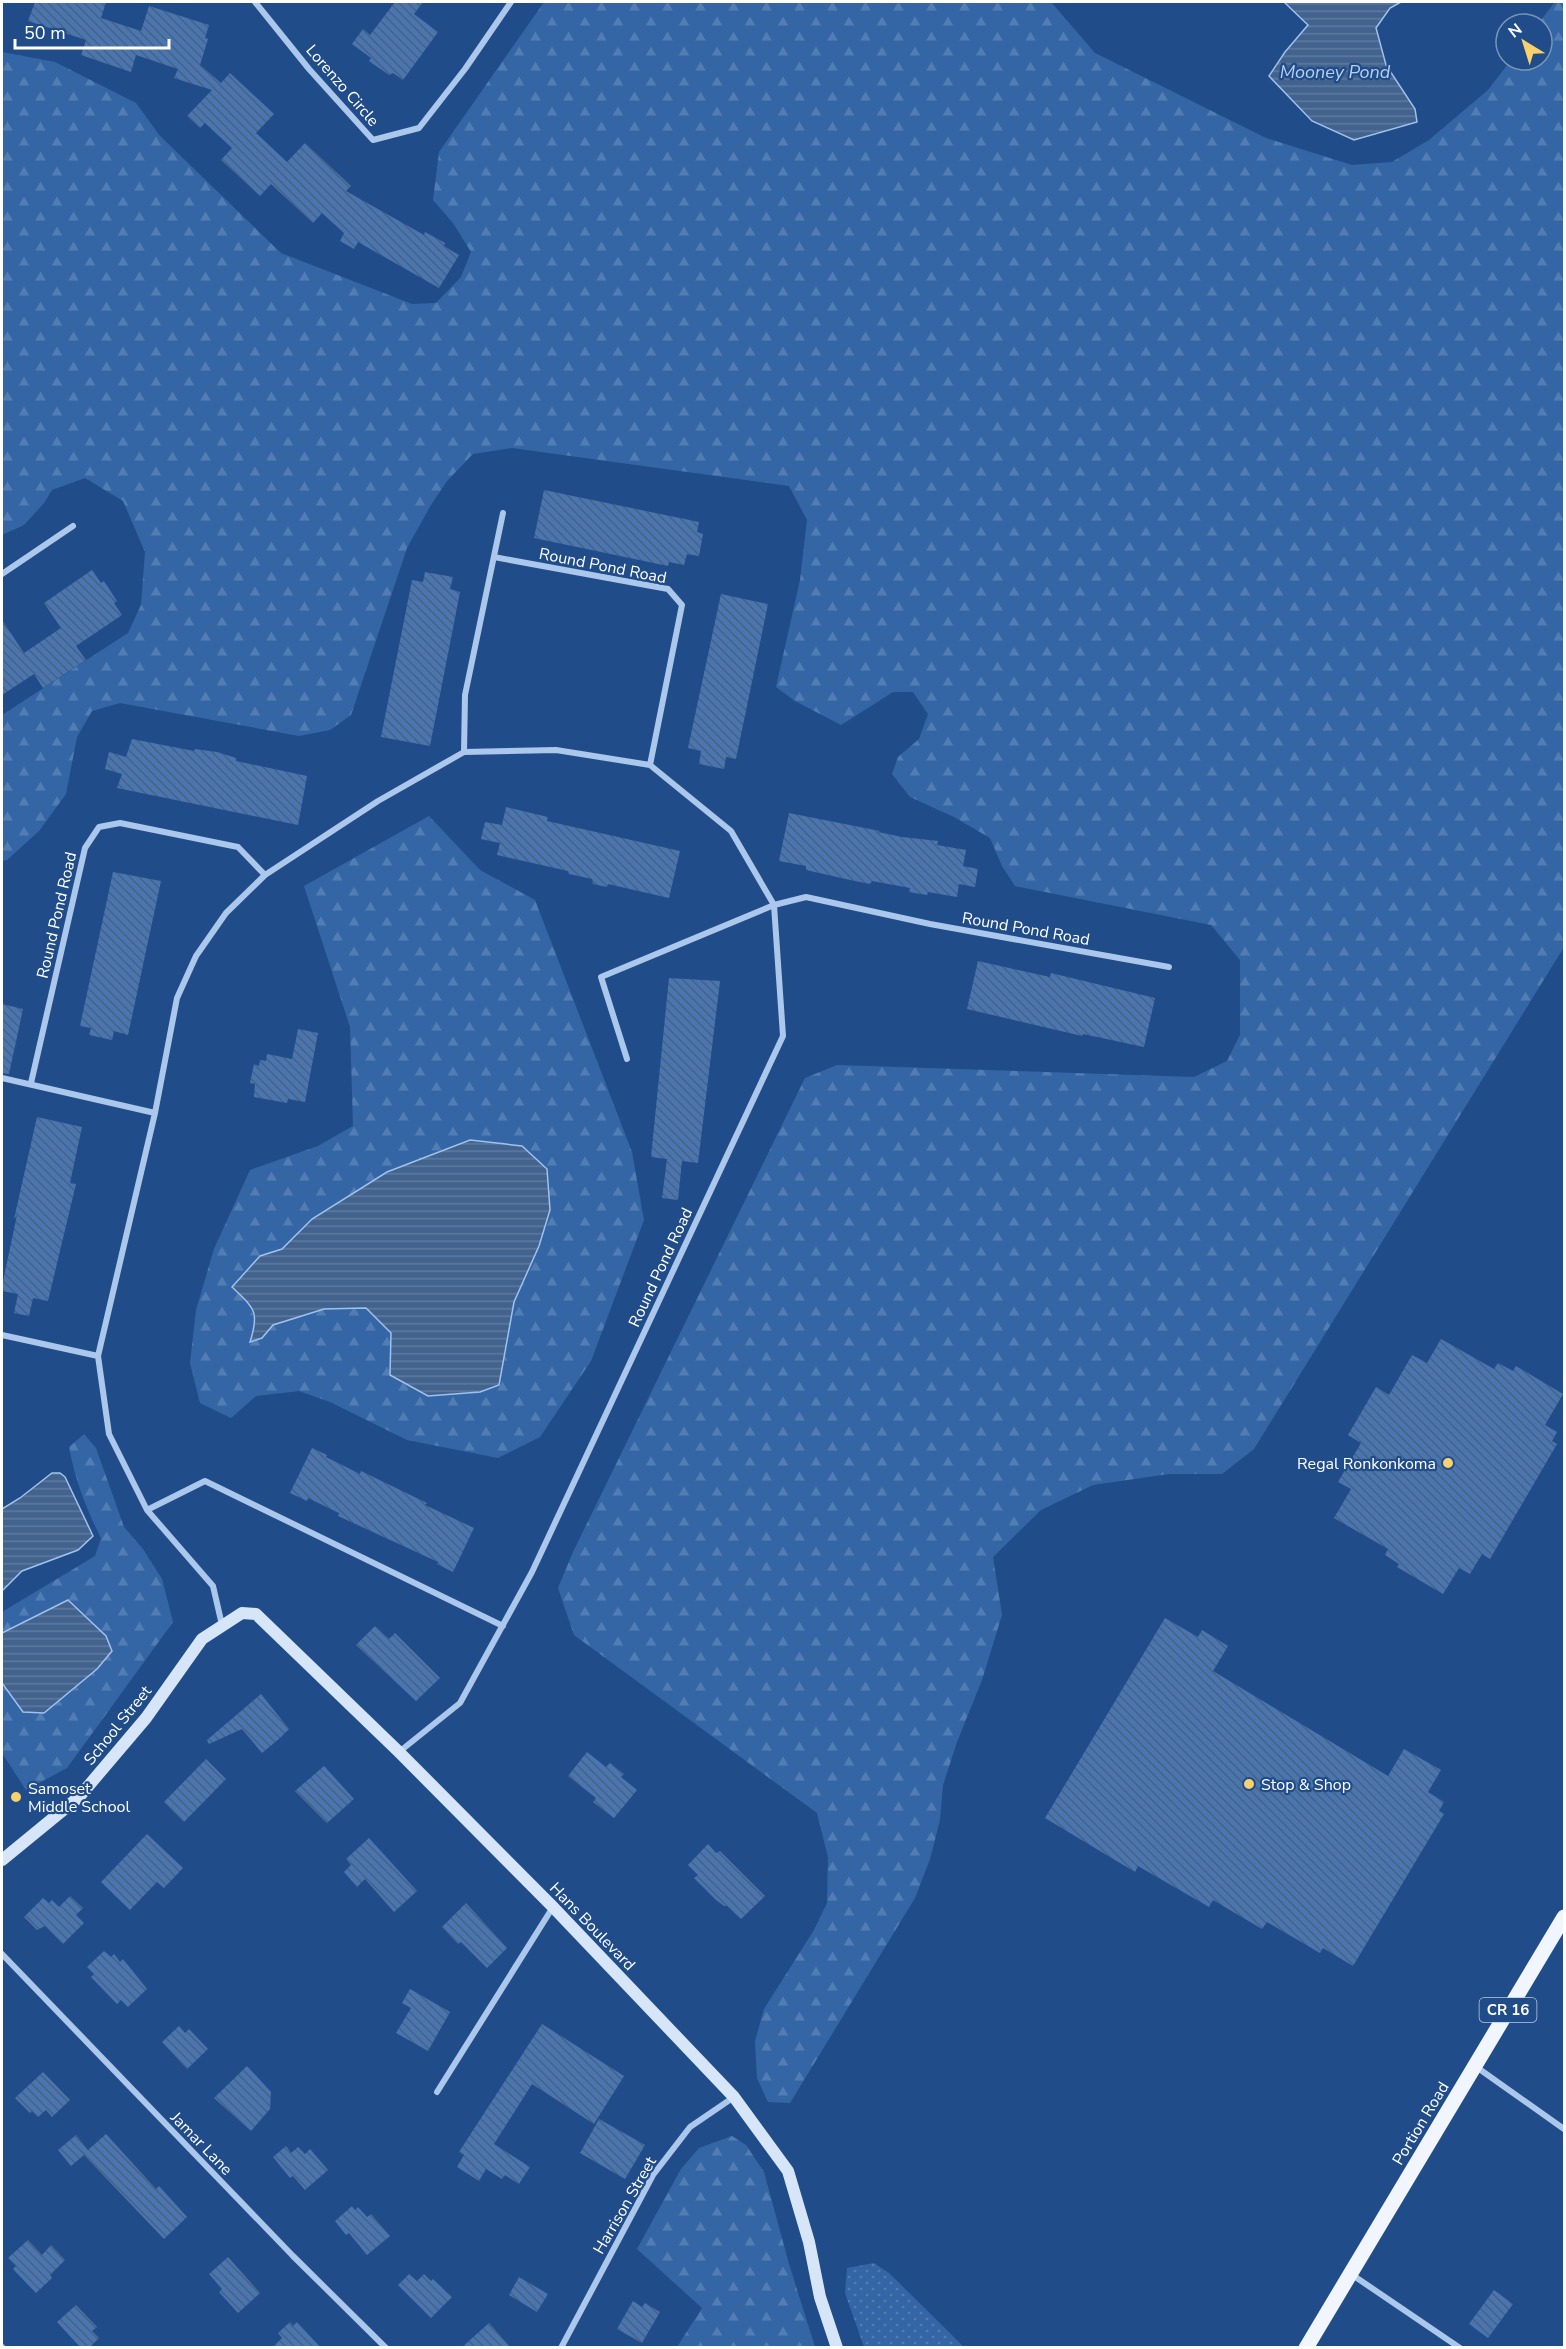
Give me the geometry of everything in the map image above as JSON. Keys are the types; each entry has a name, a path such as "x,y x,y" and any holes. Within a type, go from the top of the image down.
{"main road":[{"name":"Portion Road","path":"1306,2348 1564,1917"}],"street":[{"name":"Lorenzo Circle","path":"255,2 309,69 373,140 419,128 465,69 511,2"},
{"path":"464,752 465,695 504,513"},
{"path":"2,574 74,526"},
{"name":"Round Pond Road","path":"399,1752 460,1703 532,1572 783,1036 774,905 731,831 650,765 682,605 668,589 494,557"},
{"path":"222,1625 213,1586 147,1510 110,1434 98,1356 155,1113 177,998 192,966 226,913 265,875 378,801 464,752 555,750 650,765"},
{"name":"Round Pond Road","path":"31,1083 85,848 99,827 120,823 238,847 265,875"},
{"name":"Round Pond Road","path":"627,1059 600,977 774,905 806,897 930,924 1169,967"},
{"path":"2,1078 155,1113"},
{"path":"2,1335 98,1356"},
{"path":"147,1510 205,1481 503,1626"},
{"name":"Hans Boulevard","path":"222,1625 242,1613 256,1614 399,1752 553,1907 734,2097 788,2170 809,2242 820,2297 837,2348"},
{"name":"School Street","path":"2,1860 79,1797 146,1718 202,1639 222,1625"},
{"path":"437,2092 553,1907"},
{"name":"Jamar Lane","path":"2,1954 293,2256 386,2348"},
{"path":"1474,2066 1564,2129"},
{"name":"Harrison Street","path":"561,2348 653,2175 690,2127 734,2097"},
{"path":"1351,2274 1460,2348"}],"green space":[{"path":"544,2 1051,2 1095,53 1266,138 1352,165 1392,162 1429,140 1488,90 1502,72 1554,72 1554,12 1547,12 1555,2 1564,2 1564,947 1254,1449 1222,1474 1169,1474 1093,1485 1041,1510 993,1557 1002,1615 982,1680 957,1742 943,1785 940,1820 930,1859 915,1898 790,2103 768,2102 757,2078 755,2041 764,2009 814,1930 827,1903 828,1857 817,1813 574,1635 558,1588 573,1552 805,1078 837,1065 1194,1077 1227,1061 1240,1035 1240,960 1211,925 1015,886 1002,866 990,838 954,817 910,797 892,774 898,757 919,739 928,714 913,692 893,692 841,725 795,701 776,687 800,580 807,520 789,486 512,448 473,454 447,481 431,505 407,548 351,715 330,730 299,736 120,703 92,711 77,737 66,794 39,831 7,860 2,861 2,715 128,633 141,605 145,552 123,501 85,478 52,490 44,503 24,525 2,535 2,52 55,62 136,103 160,136 281,253 412,304 436,303 461,277 471,252 453,223 433,200 439,152"},
{"path":"429,816 480,870 535,900 632,1152 644,1220 591,1361 540,1437 498,1458 407,1440 330,1402 299,1391 256,1396 231,1418 200,1403 190,1363 196,1310 214,1249 250,1170 318,1146 353,1126 350,1027 304,886","holes":["550,1210 539,1246 514,1302 499,1385 428,1396 390,1375 391,1333 367,1308 324,1309 273,1325 262,1338 250,1341 256,1322 250,1305 260,1256 282,1249 312,1219"]},
{"path":"84,1434 96,1448 124,1527 143,1549 162,1579 173,1622 67,1768 26,1790 2,1753 2,1612 95,1556 101,1538 82,1494 69,1447"},
{"path":"732,2136 746,2145 764,2172 815,2347 677,2347 702,2308 637,2249 681,2169 699,2148"},
{"path":"874,2263 889,2273 964,2347 864,2347 845,2293 847,2268"}],"water":[{"name":"Mooney Pond","path":"1284,2 1401,2 1390,8 1376,28 1386,65 1415,109 1417,122 1354,140 1312,121 1269,76 1285,52 1308,25"},
{"path":"470,1140 522,1146 547,1169 550,1210 539,1246 514,1302 499,1385 480,1392 428,1396 390,1375 391,1333 366,1308 324,1309 273,1325 262,1338 250,1342 254,1323 253,1311 246,1300 232,1287 260,1256 282,1249 312,1219 387,1172"},
{"path":"52,1473 60,1473 65,1477 93,1536 78,1550 22,1571 2,1591 2,1509"},
{"path":"68,1600 106,1636 112,1651 97,1669 44,1713 23,1712 2,1683 2,1633"}],"building":[{"path":"35,2 106,2 101,18 141,31 149,6 209,25 205,38 208,39 200,65 221,83 230,73 274,114 256,133 287,162 305,143 351,186 346,191 424,235 425,232 445,243 444,246 459,255 439,288 358,242 354,249 340,241 344,233 322,213 313,223 271,184 260,196 221,160 232,148 205,123 200,128 187,116 212,90 174,78 178,69 136,55 131,72 81,55 86,40 28,21"},
{"path":"395,2 423,2 414,14 438,32 403,80 393,73 389,75 369,61 371,58 352,44 363,29 370,35"},
{"path":"544,490 699,522 697,532 703,534 699,556 687,554 684,565 669,562 668,566 534,538"},
{"path":"92,570 101,583 104,581 117,601 114,603 122,615 76,646 86,660 43,688 34,674 2,695 2,620 24,653 61,628 44,603"},
{"path":"425,572 453,577 450,589 460,592 430,746 381,737 412,580 423,582"},
{"path":"721,594 768,604 736,759 726,757 724,769 699,764 701,751 688,748"},
{"path":"132,739 194,751 195,749 217,752 236,758 236,761 307,776 298,825 117,788 122,774 105,769 109,752 126,757"},
{"path":"506,807 548,817 547,821 680,851 669,898 608,884 607,887 593,884 592,879 569,874 568,871 497,855 500,843 481,839 485,822 502,825"},
{"path":"789,813 902,837 938,841 937,845 966,850 963,866 978,869 975,887 959,884 957,897 928,892 927,895 909,892 910,888 872,881 870,884 850,880 806,870 806,866 779,861"},
{"path":"113,872 161,881 128,1035 114,1031 112,1040 89,1035 91,1028 80,1026"},
{"path":"978,961 1050,977 1051,973 1155,998 1144,1047 1083,1034 1082,1036 967,1009"},
{"path":"669,978 720,981 698,1163 682,1161 678,1200 662,1198 667,1159 651,1157"},
{"path":"2,1004 23,1009 9,1074 2,1073"},
{"path":"298,1029 318,1033 305,1102 288,1099 287,1103 254,1097 255,1084 250,1083 254,1064 259,1066 260,1060 266,1061 267,1054 292,1059"},
{"path":"37,1117 82,1127 70,1183 76,1184 48,1301 33,1298 29,1316 14,1313 18,1294 2,1291 2,1286 17,1215 14,1219"},
{"name":"Regal Ronkonkoma","path":"1441,1339 1494,1369 1498,1363 1513,1371 1516,1366 1563,1394 1545,1425 1557,1432 1552,1441 1557,1444 1490,1559 1482,1554 1470,1574 1459,1568 1443,1594 1397,1567 1399,1564 1385,1555 1388,1549 1334,1518 1351,1489 1338,1482 1361,1443 1348,1435 1376,1387 1389,1395 1412,1355 1427,1363"},
{"path":"312,1448 360,1474 361,1471 474,1528 453,1572 437,1564 438,1562 338,1516 339,1513 308,1498 307,1501 290,1493"},
{"name":"Stop & Shop","path":"1165,1618 1198,1637 1202,1630 1228,1646 1213,1671 1388,1776 1404,1749 1441,1770 1428,1792 1444,1802 1439,1811 1444,1814 1353,1966 1323,1948 1320,1953 1267,1922 1262,1929 1213,1900 1209,1907 1138,1866 1135,1872 1045,1818"},
{"path":"375,1626 389,1639 395,1633 440,1678 416,1701 356,1645"},
{"path":"261,1694 289,1729 280,1738 262,1753 242,1729 209,1744 207,1740"},
{"path":"587,1752 606,1767 610,1763 624,1774 621,1777 637,1790 614,1818 593,1802 596,1798 568,1776"},
{"path":"206,1759 226,1779 184,1822 164,1802"},
{"path":"324,1766 354,1799 327,1823 295,1791"},
{"path":"147,1834 183,1868 164,1888 157,1882 130,1910 101,1882"},
{"path":"369,1838 417,1891 394,1912 365,1879 357,1887 344,1872 351,1865 346,1859"},
{"path":"708,1844 716,1853 720,1851 765,1896 741,1919 727,1906 716,1900 694,1878 698,1875 688,1865"},
{"path":"70,1896 83,1908 76,1915 84,1923 63,1944 45,1926 37,1930 24,1917 43,1898 49,1903 52,1900 59,1907"},
{"path":"466,1903 507,1948 487,1968 442,1927"},
{"path":"104,1951 111,1957 114,1954 120,1962 123,1959 147,1989 128,2007 121,2000 117,2004 91,1977 94,1974 87,1967"},
{"path":"410,1989 450,2012 428,2051 396,2033 411,2008 402,2003"},
{"path":"542,2024 624,2076 594,2124 532,2084 494,2144 530,2167 519,2184 505,2175 502,2179 486,2169 479,2181 457,2167 464,2155 459,2152"},
{"path":"179,2026 185,2033 189,2029 208,2049 187,2069 162,2042"},
{"path":"247,2066 271,2092 270,2109 251,2131 214,2098"},
{"path":"43,2072 70,2100 52,2117 46,2110 38,2117 32,2111 30,2113 15,2098"},
{"path":"599,2119 645,2145 625,2179 580,2153"},
{"path":"106,2134 156,2189 159,2186 187,2217 164,2239 84,2155 71,2166 58,2150 76,2135 88,2150"},
{"path":"286,2146 291,2153 298,2147 305,2154 310,2149 328,2170 305,2190 293,2176 290,2178 273,2157"},
{"path":"352,2206 355,2210 358,2207 367,2217 371,2214 390,2236 367,2255 349,2233 346,2235 335,2221"},
{"path":"28,2240 42,2255 51,2245 65,2260 50,2275 52,2278 36,2293 13,2269 16,2266 8,2258"},
{"path":"228,2257 260,2293 238,2313 219,2292 222,2289 209,2274"},
{"path":"409,2274 417,2281 424,2274 431,2281 433,2279 452,2297 431,2318 398,2285"},
{"path":"519,2277 548,2294 537,2312 509,2295"},
{"path":"1494,2290 1513,2304 1488,2338 1469,2324"},
{"path":"633,2301 642,2307 645,2303 660,2312 642,2343 617,2329"},
{"path":"76,2305 97,2327 92,2331 99,2338 89,2348 81,2348 57,2322"},
{"path":"290,2322 293,2326 297,2322 321,2348 272,2348 282,2338 278,2333"},
{"path":"489,2323 511,2348 461,2348"}],"place":[{"name":"Regal Ronkonkoma","path":"1448,1463"},
{"name":"Stop & Shop","path":"1249,1784"},
{"name":"Samoset Middle School","path":"16,1797"}]}
